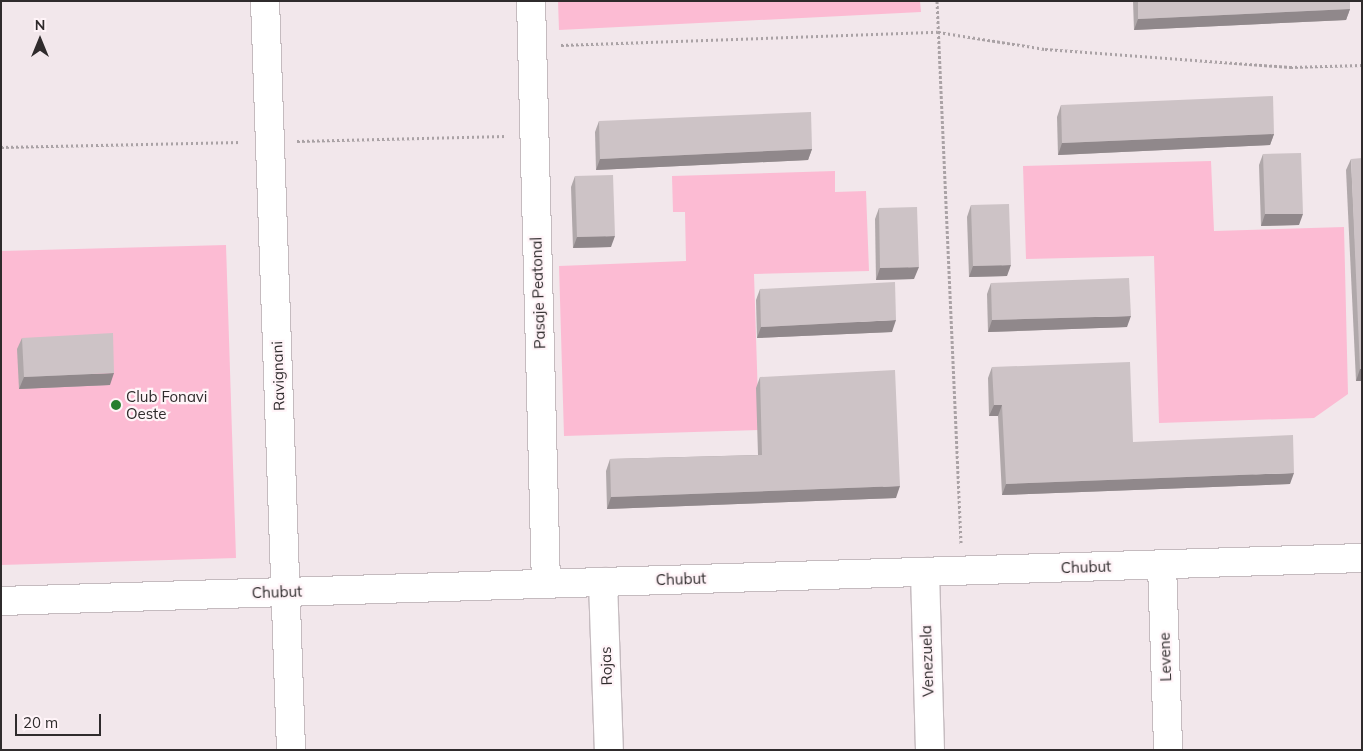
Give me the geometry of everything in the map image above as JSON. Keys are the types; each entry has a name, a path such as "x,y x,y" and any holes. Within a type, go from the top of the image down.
{"street":[{"name":"Ravignani","path":"265,1 290,750"},
{"name":"Pasaje Peatonal","path":"531,1 546,584"},
{"name":"Chubut","path":"1,601 1362,558"},
{"name":"Levene","path":"1162,565 1168,750"},
{"name":"Venezuela","path":"924,572 930,750"},
{"name":"Rojas","path":"603,582 609,750"}],"path":[{"path":"937,1 962,571"},
{"path":"533,46 938,32 1045,49 1290,67 1362,65"}],"shaded area":[{"path":"558,1 920,1 921,12 559,30"},
{"path":"1211,161 1214,231 1344,227 1348,394 1314,418 1159,423 1154,256 1026,259 1023,166"},
{"path":"835,171 835,192 866,191 869,271 754,274 759,430 564,436 559,266 686,261 685,212 673,212 672,176"},
{"name":"Club Fonavi Oeste","path":"226,245 236,558 1,565 1,251"}],"building":[{"path":"1138,1 1350,1 1350,9 1138,19"},
{"path":"1273,96 1274,134 1062,143 1061,105"},
{"path":"811,112 812,149 600,159 599,121"},
{"path":"1301,153 1303,214 1265,214 1263,154"},
{"path":"1362,158 1362,369 1360,369 1351,159"},
{"path":"613,175 615,236 577,237 575,176"},
{"path":"1009,204 1011,265 973,266 971,205"},
{"path":"917,207 919,267 880,268 879,208"},
{"path":"1129,278 1131,316 992,320 991,283"},
{"path":"895,282 896,320 761,327 760,289"},
{"path":"113,333 114,373 24,377 22,338"},
{"path":"1130,362 1133,442 1293,435 1294,473 1006,484 1002,405 994,405 992,367"},
{"path":"895,370 900,486 611,497 610,459 762,455 760,377"}],"place":[{"name":"Club Fonavi Oeste","path":"116,405"}]}
